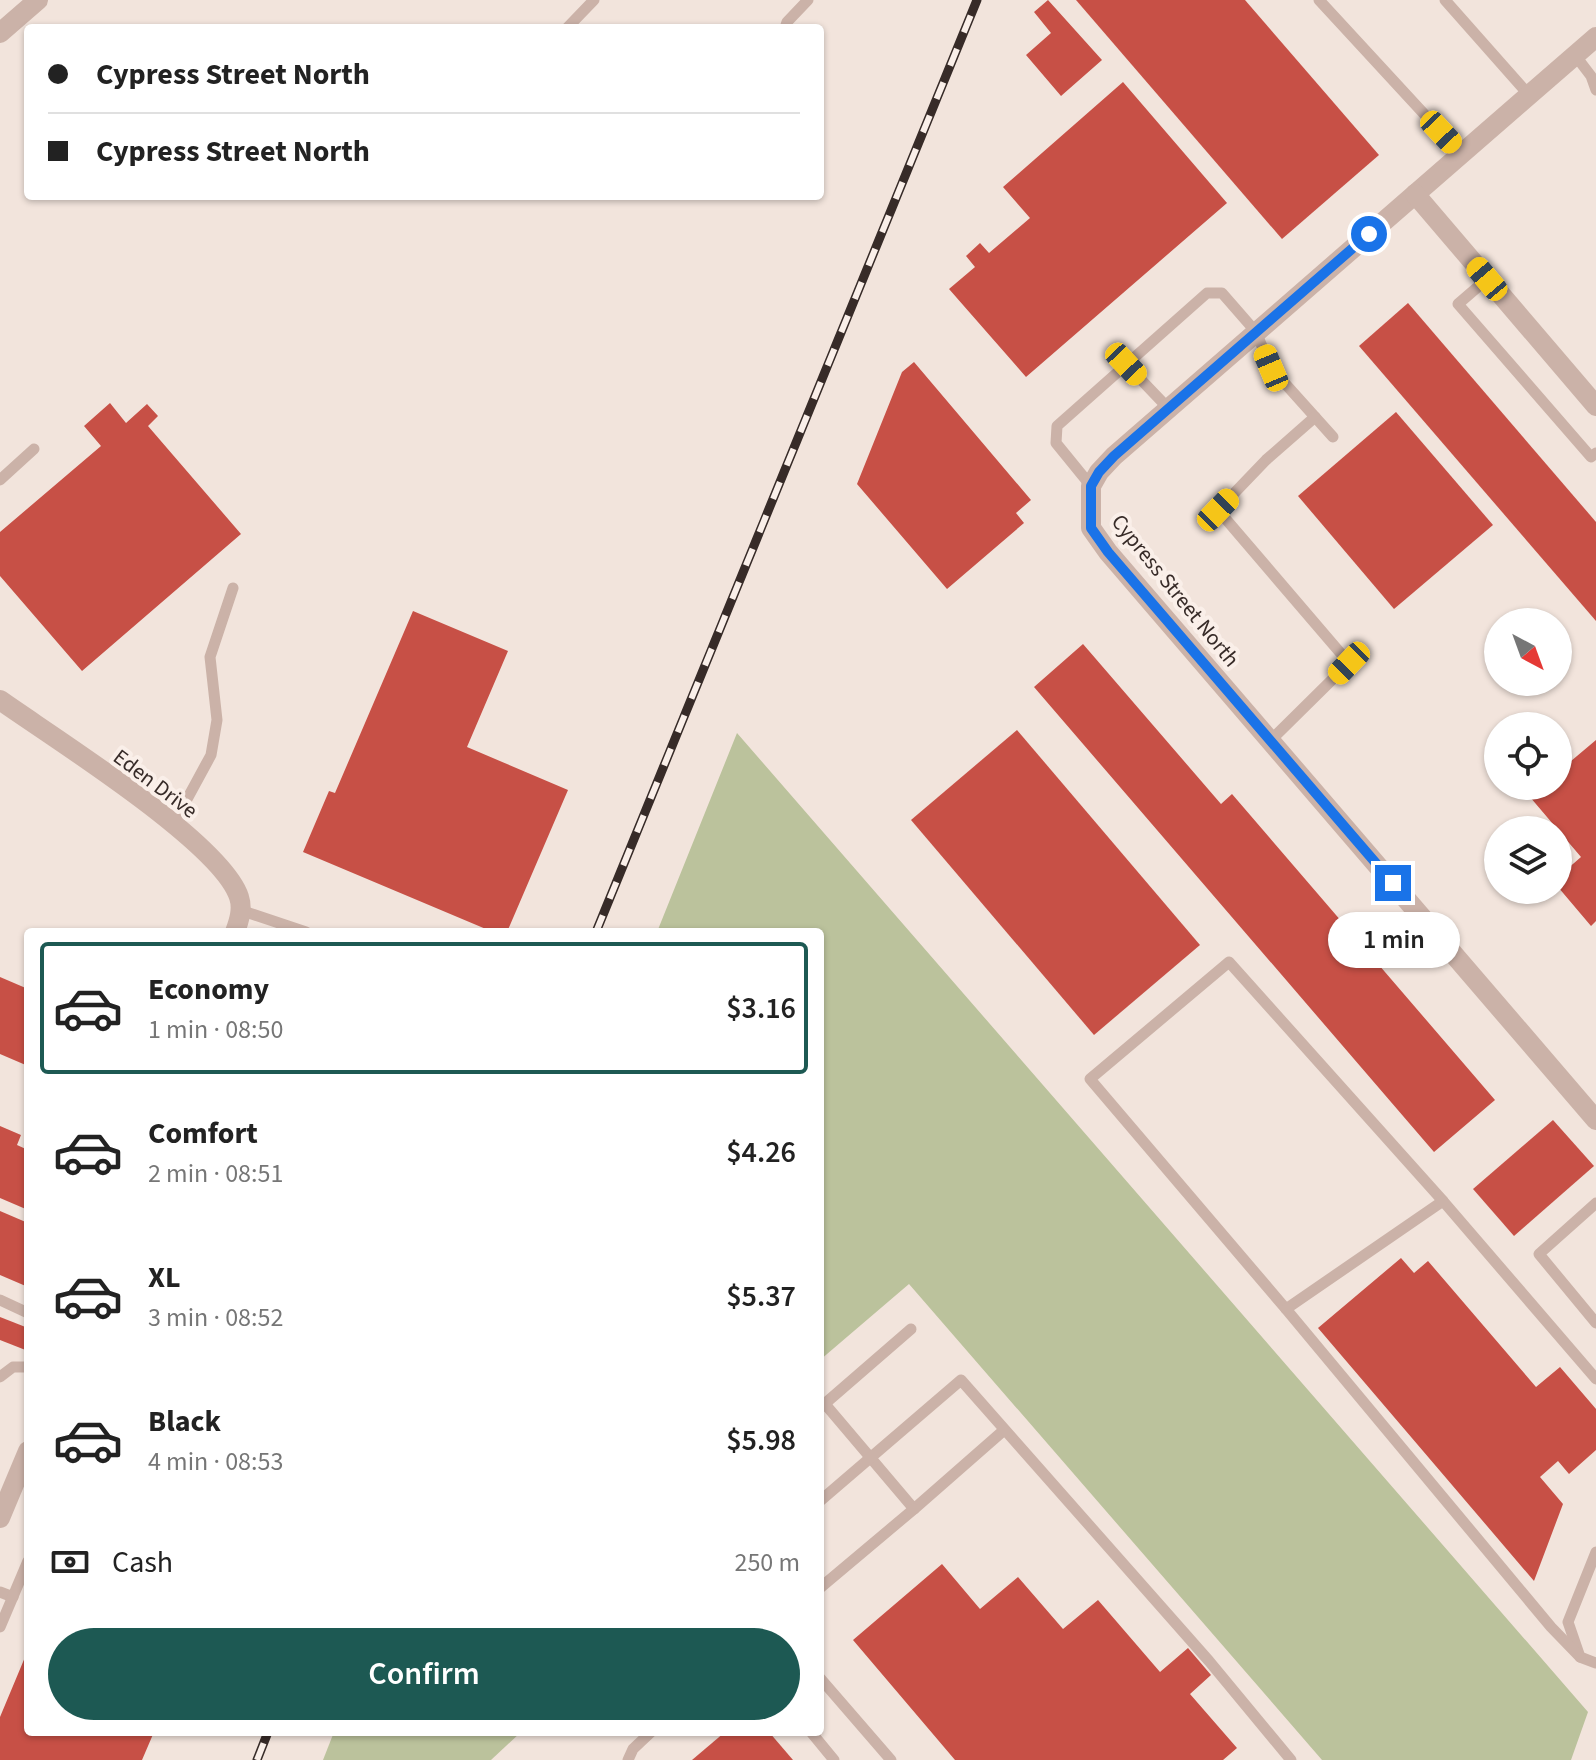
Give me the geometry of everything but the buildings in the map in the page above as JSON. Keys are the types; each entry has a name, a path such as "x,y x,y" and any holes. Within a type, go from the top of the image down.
{"street":[{"path":"0,33 38,0"},
{"path":"1091,486 1114,456 1596,37"},
{"path":"1415,194 1596,406"},
{"name":"Cypress Street North","path":"1091,486 1091,528 1108,552 1596,1120"},
{"name":"Eden Drive","path":"0,700 125,787 207,852 230,880 239,898 240,910"},
{"path":"236,928 240,910"},
{"path":"0,1518 4,1496 24,1459"}],"lane":[{"path":"571,24 594,0"},
{"path":"786,24 808,0"},
{"path":"1319,0 1461,154"},
{"path":"1445,0 1529,95"},
{"path":"1575,55 1591,76 1596,90"},
{"path":"1487,279 1458,304 1594,457"},
{"path":"1091,486 1056,443 1057,426 1207,293 1222,293 1256,332 1271,368 1333,437"},
{"path":"1126,364 1168,408"},
{"path":"1270,741 1349,663 1218,510 1266,460 1315,417"},
{"path":"0,480 34,449"},
{"path":"173,825 211,755 217,720 210,657 233,588"},
{"path":"240,910 294,928"},
{"path":"1596,1379 1443,1201 1229,962 1090,1079 1551,1627 1580,1657 1596,1663"},
{"path":"1286,1309 1443,1201"},
{"path":"1596,1203 1539,1254 1596,1323"},
{"path":"0,1300 24,1311"},
{"path":"824,1404 911,1329"},
{"path":"0,1377 13,1367 24,1367"},
{"path":"824,1498 961,1380 1209,1661 1291,1760"},
{"path":"824,1408 914,1509"},
{"path":"824,1585 1003,1431"},
{"path":"1580,1657 1568,1622 1596,1552"},
{"path":"0,1627 24,1571"},
{"path":"0,1592 13,1597"},
{"path":"824,1683 891,1760"},
{"path":"628,1760 633,1749 647,1736"},
{"path":"814,1736 834,1760"}],"green space":[{"path":"737,733 1588,1712 1571,1760 1322,1760 909,1284 824,1357 824,928 659,928"},
{"path":"332,1736 517,1736 491,1760 323,1760"}],"railway":[{"path":"598,928 977,0"},
{"path":"257,1760 266,1736"}],"route":[{"path":"1369,234 1114,456 1091,486 1090,502 1091,528 1108,552 1393,883"}]}
